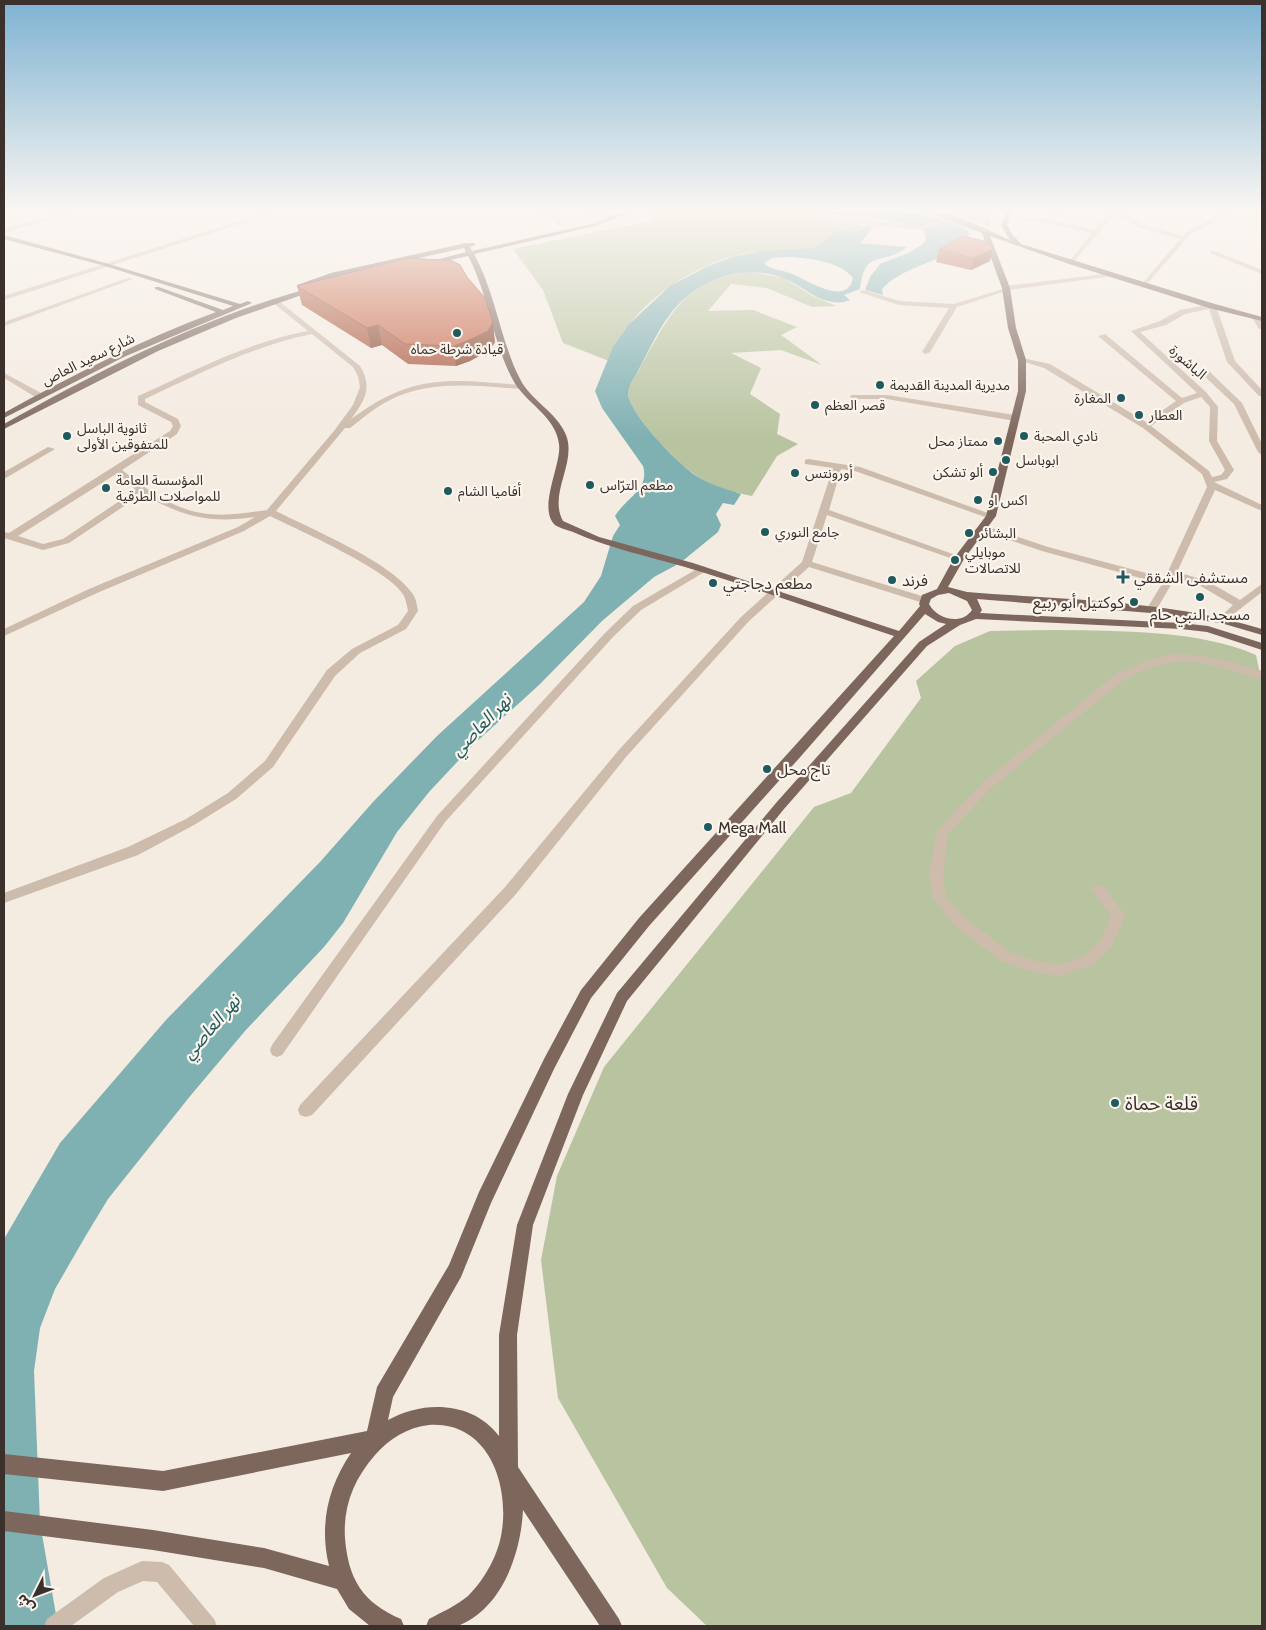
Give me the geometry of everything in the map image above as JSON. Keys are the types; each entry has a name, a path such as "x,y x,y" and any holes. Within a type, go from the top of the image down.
{"main road":[{"path":"150,286 223,312"},
{"path":"175,286 240,306"},
{"name":"شارع سعيد العاص","path":"4,416 87,371 223,312 299,286"},
{"path":"4,427 61,395 184,338 275,300 322,286"},
{"path":"485,286 511,367 521,387 548,415 564,444 556,485 556,520 566,528 596,539 702,569 901,635"},
{"path":"941,590 960,558 991,516 1022,391 1022,360 1012,328 1005,286"},
{"path":"1147,286 1259,318"},
{"path":"375,1439 384,1394 455,1271 485,1198 549,1064 586,994 644,922 901,635 925,604 930,594 941,590 966,595 1151,610 1222,620 1262,632"},
{"path":"966,595 976,605 975,616"},
{"path":"925,604 933,616 956,622 964,622 975,616 1181,626 1208,629 1262,647"},
{"path":"436,1626 468,1609 494,1580 510,1544 514,1506 508,1470 508,1335 525,1225 576,1094 622,997 780,806 923,644 956,622"},
{"path":"394,1626 377,1621 356,1604 342,1580 334,1543 337,1504 352,1468 375,1439 404,1421 436,1414 466,1422 491,1440 508,1470 612,1626"},
{"path":"4,1464 163,1481 375,1439"},
{"path":"4,1521 153,1540 264,1558 342,1580"}],"street":[{"path":"4,298 41,286"},
{"path":"4,324 110,286"},
{"path":"863,292 900,304 954,306 1006,290 1034,286"},
{"path":"4,633 93,591 241,529 270,512 337,433 363,395 362,376 356,366 275,300"},
{"path":"926,352 954,306"},
{"path":"1212,306 1231,362 1262,394"},
{"name":"الباشورة","path":"1210,482 1224,476 1230,470 1213,441 1214,407 1203,394 1135,331 1164,323 1183,312 1212,306"},
{"path":"1259,318 1262,326"},
{"path":"7,536 116,470 174,432 177,426 175,421 141,403 141,398 231,357 287,337 312,332"},
{"path":"1102,336 1181,401"},
{"path":"1022,360 1047,366 1146,426 1206,473 1212,487 1170,578 1151,610"},
{"path":"1204,371 1238,403 1262,452"},
{"path":"4,375 40,396"},
{"path":"337,433 386,398 415,388 445,383 521,387"},
{"path":"1146,426 1181,401 1203,394"},
{"path":"363,395 386,398"},
{"path":"854,397 887,397 1015,418"},
{"path":"4,476 51,449"},
{"path":"808,462 838,464 857,469 991,516"},
{"path":"306,1110 511,890 622,754 745,619 807,563 838,464"},
{"path":"4,898 132,851 190,822 232,796 269,764 331,673 356,651 378,637 402,626 413,611 409,595 398,581 371,564 270,512 236,517 200,516 175,508 142,490 116,470"},
{"path":"1210,482 1262,508"},
{"path":"7,536 43,547 66,541 142,490"},
{"path":"823,511 960,558"},
{"path":"982,528 1045,549 1170,578 1203,583 1240,605"},
{"path":"807,563 925,604"},
{"path":"277,1050 441,819 637,608 702,569"},
{"path":"1222,620 1262,587"},
{"path":"1099,890 1118,915 1108,941 1090,960 1061,970 1036,967 1006,956 960,922 940,898 936,876 942,832 987,785 1121,676 1142,664 1167,657 1186,657 1214,660 1262,675"},
{"path":"54,1626 111,1585 142,1571 162,1572 207,1626"}],"green space":[{"path":"540,286 672,286 646,306 630,323 609,361 563,343"},
{"path":"703,286 729,286 708,311 753,310 797,327 781,335 822,365 781,350 731,353 761,368 750,394 780,414 777,434 798,444 777,456 752,496 714,485 686,468 645,426 631,403 628,394 631,383 664,325 690,295"},
{"path":"750,286 797,286 811,295 836,306 812,307 767,288"},
{"path":"990,631 1132,632 1185,636 1234,647 1256,655 1262,683 1262,1626 707,1626 667,1588 558,1398 541,1260 557,1176 604,1067 814,807 851,793 921,698 916,681 955,646"}],"water":[{"name":"نهر العاصي","path":"670,286 703,286 683,300 671,313 631,383 628,394 637,414 646,426 687,469 706,481 741,494 734,505 723,503 716,514 721,525 718,532 680,563 654,577 602,621 539,685 474,744 429,792 397,832 343,923 324,947 245,1031 108,1199 55,1289 40,1328 34,1371 40,1523 58,1626 4,1626 4,1239 60,1143 166,1020 320,862 373,802 437,736 584,602 601,576 613,536 620,525 615,516 636,493 643,481 643,466 602,408 595,391 613,347 629,324"},
{"path":"799,286 819,286 835,291 843,291 849,286 861,286 860,289 844,295 850,300 843,302 829,301"},
{"path":"867,286 885,286 882,289 883,295 865,290"}],"building":[{"path":"297,286 475,286 485,298 493,322 488,331 454,346 405,344 378,325 367,328"}],"place":[{"name":"قيادة شرطة حماه","path":"457,333"},
{"name":"مديرية المدينة القديمة","path":"880,385"},
{"name":"المغارة","path":"1121,398"},
{"name":"قصر العظم","path":"815,405"},
{"name":"العطار","path":"1139,415"},
{"name":"ثانوية الباسل للمتفوقين الأولى","path":"67,436"},
{"name":"نادي المحبة","path":"1024,436"},
{"name":"ممتاز محل","path":"998,441"},
{"name":"ابوباسل","path":"1006,460"},
{"name":"ألو تشكن","path":"993,472"},
{"name":"أورونتس","path":"795,473"},
{"name":"مطعم الترّاس","path":"590,485"},
{"name":"المؤسسة العامة للمواصلات الطرقية","path":"106,488"},
{"name":"أفاميا الشام","path":"448,491"},
{"name":"اكس او","path":"978,500"},
{"name":"جامع النوري","path":"765,532"},
{"name":"البشائر","path":"969,533"},
{"name":"موبايلي للاتصالات","path":"955,560"},
{"name":"مستشفى الشققي","path":"1123,577"},
{"name":"فرند","path":"892,580"},
{"name":"مطعم دجاجتي","path":"713,583"},
{"name":"مسجد النبي حام","path":"1200,597"},
{"name":"كوكتيل أبو ربيع","path":"1134,602"},
{"name":"تاج محل","path":"767,769"},
{"name":"Mega Mall","path":"708,827"},
{"name":"قلعة حماة","path":"1115,1103"}]}
